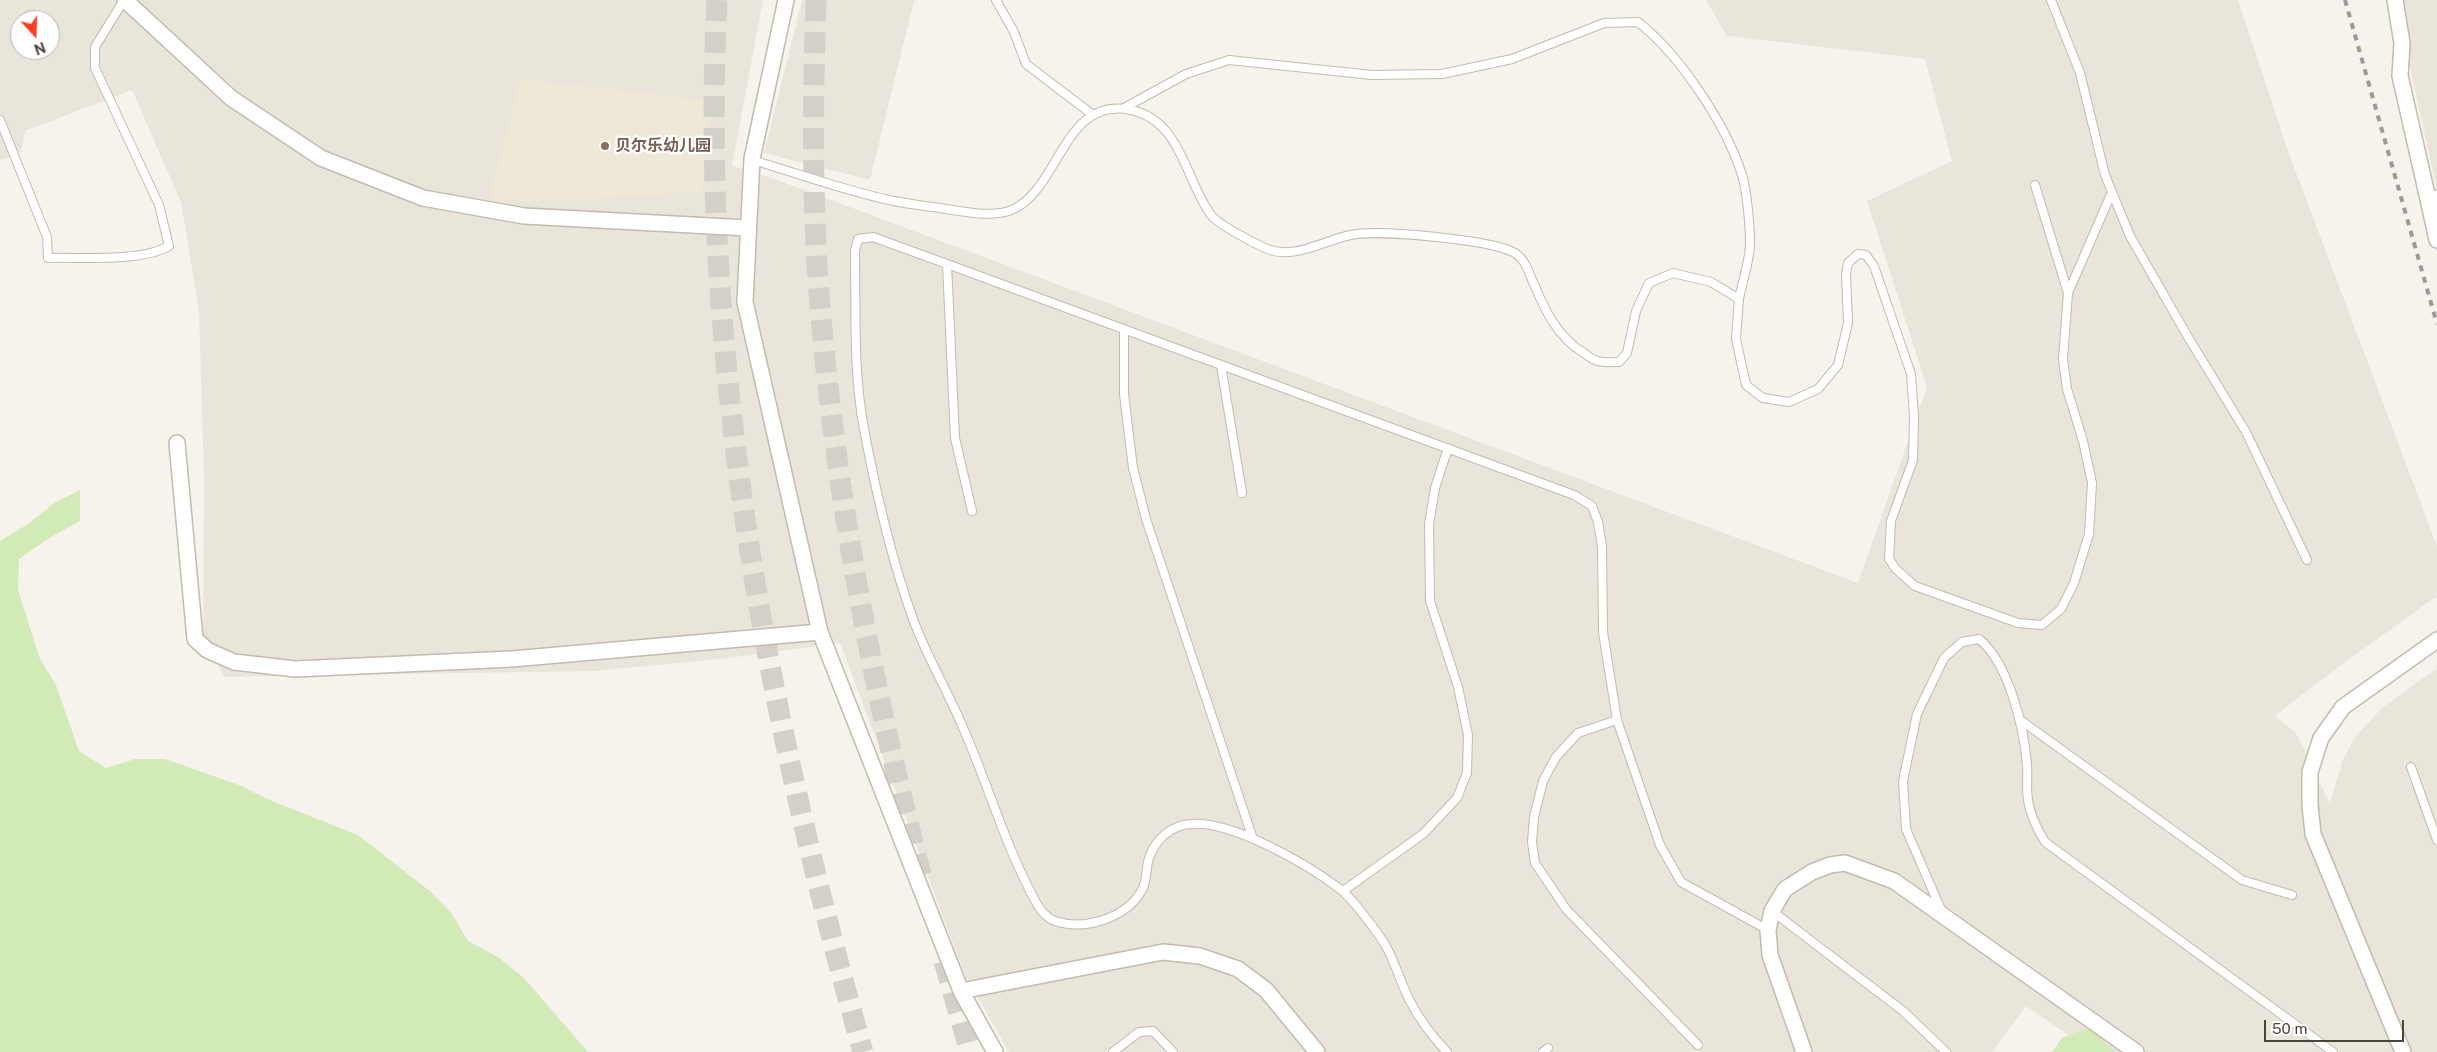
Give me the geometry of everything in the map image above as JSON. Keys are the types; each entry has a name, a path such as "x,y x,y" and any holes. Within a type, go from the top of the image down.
{"street":[{"path":"125,0 231,98 321,158 423,198 524,216 748,228"},
{"path":"786,0 752,160 745,302 820,632 961,991 995,1052"},
{"path":"2395,0 2402,42 2400,76 2432,199 2437,240"},
{"path":"177,443 195,639 208,650 234,662 295,669 512,659 820,632"},
{"path":"2402,1052 2313,834 2310,805 2310,772 2321,738 2343,707 2437,640"},
{"path":"1804,1052 1770,954 1768,930 1772,911 1785,889 1812,872 1830,865 1845,863 1894,881 2136,1052"},
{"path":"961,991 1163,952 1200,956 1238,968 1266,990 1317,1052"}],"lane":[{"path":"0,120 47,237 48,258 138,255 158,252 169,246 159,205 94,68 95,47 125,0"},
{"path":"996,0 1014,32 1026,64 1093,115"},
{"path":"2052,0 2080,73 2105,175 2130,236 2246,432 2307,560"},
{"path":"1121,110 1186,74 1229,60 1372,75 1442,74 1512,59 1604,23 1638,22 1658,37 1692,83 1725,132 1742,176 1750,244 1739,299 1736,339 1746,385 1763,398 1789,402 1818,389 1838,365 1848,323 1846,275 1848,263 1858,254 1866,256 1874,266 1911,374 1914,416 1913,460 1892,521 1889,559 1896,569 1915,586 2018,623 2042,624 2061,609 2074,583 2089,534 2092,482 2083,441 2067,389 2063,359 2068,293 2112,192"},
{"path":"752,160 888,200 978,214 1009,211 1036,192 1077,127 1093,115 1108,110 1129,109 1146,115 1164,128 1178,146 1202,201 1213,218 1267,250 1289,253 1353,234 1378,234 1426,236 1487,244 1513,252 1523,260 1548,317 1572,346 1597,362 1619,362 1627,354 1636,311 1649,283 1665,275 1673,273 1711,282 1739,299"},
{"path":"2035,185 2068,293"},
{"path":"1447,1052 1435,1039 1410,1002 1386,946 1343,891 1313,871 1253,839 1212,826 1190,824 1178,827 1161,836 1149,857 1144,887 1131,905 1104,920 1076,926 1051,920 1039,909 1020,871 962,724 914,620 879,502 863,424 857,360 854,251 858,239 872,237 947,264 1574,494 1592,506 1598,522 1602,547 1603,632 1617,720 1660,845 1681,882 1768,930"},
{"path":"947,264 955,438 972,511"},
{"path":"1124,330 1124,394 1133,468 1146,519 1253,839"},
{"path":"1222,365 1242,493"},
{"path":"1343,891 1423,834 1457,798 1467,773 1468,735 1458,687 1430,600 1429,524 1436,488 1448,448"},
{"path":"1944,916 1906,829 1903,781 1917,714 1944,658 1962,642 1979,639 1988,646 1999,664 2019,719 2027,766 2028,800 2035,826 2045,842 2333,1052"},
{"path":"2019,719 2242,880 2292,896"},
{"path":"1617,720 1578,733 1556,758 1544,781 1534,817 1532,842 1535,863 1566,909 1698,1045"},
{"path":"2411,767 2437,840"},
{"path":"1772,911 1903,1011 1946,1052"},
{"path":"1113,1052 1139,1032 1153,1031 1173,1052"}],"shaded area":[{"path":"0,0 763,0 732,166 772,178 1858,583 1927,387 1867,201 1952,161 1925,59 1727,36 1706,0 2238,0 2288,151 2437,546 2437,596 2334,670 2275,716 2296,733 2330,804 2342,761 2356,736 2383,707 2437,668 2437,1052 2093,1052 2026,1006 1992,1052 1009,1052 965,975 840,643 720,659 595,671 224,677 203,633 204,478 199,312 181,202 132,90 25,131 21,152 0,161"},
{"path":"802,0 914,0 870,180 764,153"},
{"path":"2395,0 2437,0 2437,190"},
{"name":"贝尔乐幼儿园","path":"521,79 711,101 702,191 595,199 489,199"}],"green space":[{"path":"80,490 80,521 51,537 19,559 18,590 40,659 56,685 79,751 106,768 135,759 165,759 239,785 267,799 358,835 431,892 452,914 468,941 498,957 524,978 588,1052 0,1052 0,541 28,524 53,504"},
{"path":"2089,1028 2115,1052 2052,1052 2062,1038"}],"tunnel":[{"path":"717,0 714,133 719,267 730,399 747,532 769,663 797,794 828,923 863,1052"},
{"path":"816,0 814,67 815,232 823,344 832,422 843,500 871,656 887,733 924,886"},
{"path":"944,961 970,1052"}],"railway":[{"path":"2345,0 2437,324"}],"place":[{"name":"贝尔乐幼儿园","path":"605,146"}]}
